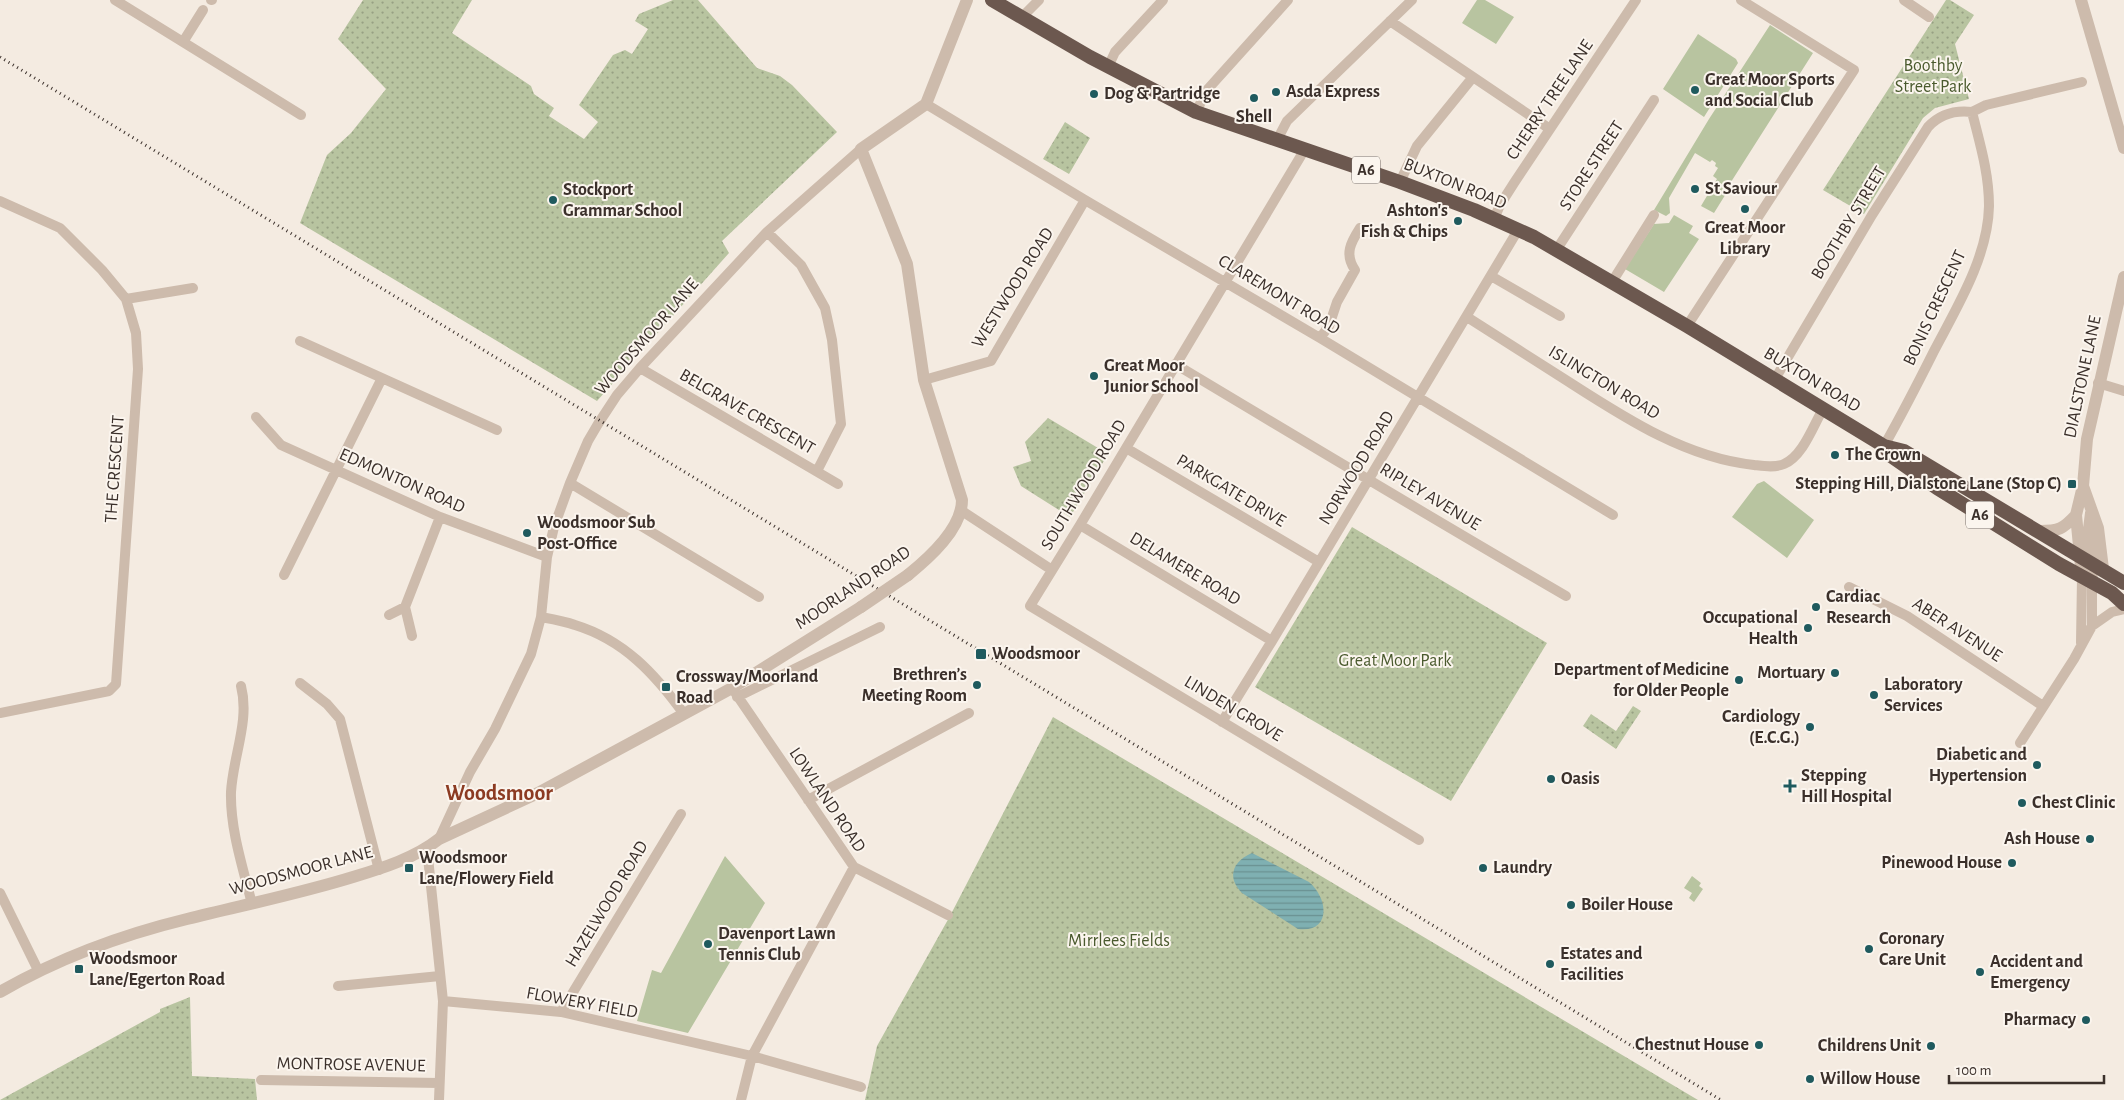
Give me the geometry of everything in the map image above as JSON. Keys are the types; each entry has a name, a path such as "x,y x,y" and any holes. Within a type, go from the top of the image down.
{"highway":[{"name":"BUXTON ROAD","path":"992,0 1108,67 1196,112 1400,182 1494,219 1557,249 1884,446 1904,451 2124,583"},
{"name":"BUXTON ROAD","path":"1884,446 1891,456 1937,488 2112,593 2124,604"}],"street":[{"path":"926,104 966,0"},
{"path":"1021,18 1039,0"},
{"path":"1108,67 1115,52 1163,0"},
{"path":"1196,112 1207,90 1288,0"},
{"path":"1277,140 1287,121 1412,0"},
{"name":"CHERRY TREE LANE","path":"1494,219 1500,205 1636,0"},
{"path":"1687,326 1854,70 1741,0"},
{"path":"1904,0 1930,17"},
{"path":"2081,0 2124,148"},
{"path":"120,1 301,115"},
{"path":"183,42 203,10"},
{"path":"1390,21 1550,129"},
{"path":"1400,182 1416,146 1473,77"},
{"path":"1972,112 1986,106 2082,82"},
{"name":"STORE STREET","path":"1557,249 1654,100"},
{"name":"WOODSMOOR LANE","path":"0,992 38,970 119,937 189,918 316,889 379,870 427,848 439,839 470,772 531,654 541,616 547,557 554,527 588,441 617,395 767,232 861,149 926,104"},
{"name":"CLAREMONT ROAD","path":"926,104 1085,200 1225,281 1613,516"},
{"name":"BOOTHBY STREET","path":"1775,379 1872,215 1928,127 1936,119 1944,115 1964,111 1972,112"},
{"name":"BONIS CRESCENT","path":"1884,446 1953,314 1974,269 1984,238 1989,207 1987,168 1972,112"},
{"path":"861,149 907,264 924,380 962,500 962,511 1052,570"},
{"name":"SOUTHWOOD ROAD","path":"1030,606 1304,149"},
{"name":"WESTWOOD ROAD","path":"924,380 991,361 1085,200"},
{"name":"THE CRESCENT","path":"0,201 60,228 102,270 126,299 136,333 138,369 116,684 109,691 0,713"},
{"path":"1612,282 1654,215"},
{"path":"1320,338 1329,326 1337,302 1355,270 1348,253 1360,228"},
{"name":"NORWOOD ROAD","path":"1222,722 1518,230"},
{"path":"767,232 801,265 825,308 830,332 841,424 817,471"},
{"path":"1491,276 1560,316"},
{"name":"DIALSTONE LANE","path":"2092,563 2076,515 2084,486 2087,439 2098,383 2123,284"},
{"path":"126,299 193,288"},
{"name":"ISLINGTON ROAD","path":"1467,317 1632,423 1671,441 1719,458 1747,464 1769,466 1783,464 1795,457 1822,409"},
{"path":"300,341 497,430"},
{"name":"RIPLEY AVENUE","path":"1175,364 1369,479 1413,508 1566,596"},
{"name":"BELGRAVE CRESCENT","path":"640,368 838,484"},
{"path":"284,575 335,469 382,378"},
{"path":"2098,383 2124,391"},
{"name":"EDMONTON ROAD","path":"256,417 281,445 440,517 547,557"},
{"name":"PARKGATE DRIVE","path":"1126,448 1319,562"},
{"path":"570,483 759,598"},
{"name":"DIALSTONE LANE","path":"2084,486 2091,513 2089,529 2092,563"},
{"name":"MOORLAND ROAD","path":"439,839 538,793 684,714 735,692 908,575 928,558 946,538 962,511"},
{"path":"2040,532 2053,531 2065,527 2076,515"},
{"path":"412,636 405,607 440,517"},
{"name":"DELAMERE ROAD","path":"1080,525 1272,641"},
{"path":"2081,644 2087,579 2092,563"},
{"path":"2087,579 2092,626"},
{"name":"ABER AVENUE","path":"1849,587 1907,616 2043,706"},
{"name":"LINDEN GROVE","path":"1030,606 1419,840"},
{"path":"389,615 405,607"},
{"path":"2020,743 2074,659 2092,626 2112,612 2124,609"},
{"path":"541,616 576,625 605,638 635,657 660,681 684,714"},
{"path":"735,692 880,627"},
{"path":"300,683 327,704 340,719 379,870"},
{"path":"240,686 245,701 231,791 233,822 252,904"},
{"name":"LOWLAND ROAD","path":"735,692 854,867 948,915"},
{"path":"808,800 969,713"},
{"name":"HAZELWOOD ROAD","path":"561,1012 681,814"},
{"path":"427,848 444,1000 439,1100"},
{"path":"741,1100 752,1056 854,867"},
{"path":"0,893 38,970"},
{"path":"338,986 440,976"},
{"name":"FLOWERY FIELD","path":"444,1000 561,1012 752,1056 861,1087"},
{"name":"MONTROSE AVENUE","path":"261,1080 439,1083"}],"green space":[{"name":"Stockport Grammar School","path":"363,0 472,0 452,33 531,86 534,94 554,108 549,116 584,139 598,122 579,105 613,55 625,50 632,54 648,29 635,21 639,14 673,0 698,0 757,68 780,76 792,85 837,132 722,241 729,253 597,401 300,223 327,155 351,133 386,89 338,39"},
{"path":"1477,0 1485,0 1514,17 1496,44 1462,23"},
{"name":"Boothby Street Park","path":"1946,0 1950,0 1974,15 1955,44 1969,99 1935,108 1923,118 1864,214 1823,190"},
{"path":"1770,25 1813,53 1731,182 1732,184 1714,213 1701,206 1717,179 1713,176 1718,168 1712,160 1710,162 1695,153 1669,198 1670,213 1666,216 1654,210 1709,119"},
{"path":"1698,34 1736,59 1738,63 1704,117 1663,89"},
{"path":"1065,122 1090,138 1069,174 1043,159"},
{"path":"1674,215 1693,226 1689,233 1699,239 1664,292 1625,269 1654,224 1669,223"},
{"path":"1048,418 1108,454 1070,517 1021,486 1013,467 1031,461 1025,442"},
{"path":"1764,481 1814,520 1787,558 1732,517 1757,484"},
{"name":"Great Moor Park","path":"1352,527 1547,643 1451,801 1255,687"},
{"path":"1633,706 1641,711 1616,749 1583,726 1591,714 1616,731"},
{"name":"Mirrlees Fields","path":"1053,717 1698,1100 865,1100 877,1046 950,916"},
{"name":"Davenport Lawn Tennis Club","path":"725,856 765,903 688,1033 637,1021 652,970 661,973"},
{"path":"1692,876 1701,883 1699,886 1703,889 1694,902 1689,898 1692,893 1684,888"},
{"path":"190,997 192,1076 255,1079 257,1100 0,1100 160,1012 160,1009"}],"water":[{"path":"1252,853 1309,882 1316,889 1323,905 1323,913 1321,920 1316,926 1309,929 1298,929 1242,893 1234,881 1234,870 1240,860"}],"railway":[{"path":"0,57 1721,1100"}],"place":[{"name":"Great Moor Sports and Social Club","path":"1695,90"},
{"name":"Asda Express","path":"1276,92"},
{"name":"Dog & Partridge","path":"1094,94"},
{"name":"Shell","path":"1254,98"},
{"name":"St Saviour","path":"1695,189"},
{"name":"Stockport Grammar School","path":"553,200"},
{"name":"Great Moor Library","path":"1745,209"},
{"name":"Ashton's Fish & Chips","path":"1458,221"},
{"name":"Great Moor Junior School","path":"1094,376"},
{"name":"The Crown","path":"1835,455"},
{"name":"Stepping Hill, Dialstone Lane (Stop C)","path":"2072,484"},
{"name":"Woodsmoor Sub Post-Office","path":"527,533"},
{"name":"Cardiac Research","path":"1816,607"},
{"name":"Occupational Health","path":"1808,628"},
{"name":"Woodsmoor","path":"981,654"},
{"name":"Mortuary","path":"1835,673"},
{"name":"Department of Medicine for Older People","path":"1739,680"},
{"name":"Brethren’s Meeting Room","path":"977,685"},
{"name":"Crossway/Moorland Road","path":"666,687"},
{"name":"Laboratory Services","path":"1874,695"},
{"name":"Cardiology (E.C.G.)","path":"1810,727"},
{"name":"Diabetic and Hypertension","path":"2037,765"},
{"name":"Oasis","path":"1551,779"},
{"name":"Stepping Hill Hospital","path":"1790,786"},
{"name":"Chest Clinic","path":"2022,803"},
{"name":"Ash House","path":"2090,839"},
{"name":"Pinewood House","path":"2012,863"},
{"name":"Woodsmoor Lane/Flowery Field","path":"409,868"},
{"name":"Laundry","path":"1483,868"},
{"name":"Boiler House","path":"1571,905"},
{"name":"Davenport Lawn Tennis Club","path":"708,944"},
{"name":"Coronary Care Unit","path":"1869,949"},
{"name":"Estates and Facilities","path":"1550,964"},
{"name":"Woodsmoor Lane/Egerton Road","path":"79,969"},
{"name":"Accident and Emergency","path":"1980,972"},
{"name":"Pharmacy","path":"2086,1020"},
{"name":"Chestnut House","path":"1759,1045"},
{"name":"Childrens Unit","path":"1931,1046"},
{"name":"Willow House","path":"1810,1079"}],"district":[{"name":"Woodsmoor","path":"499,793"}]}
